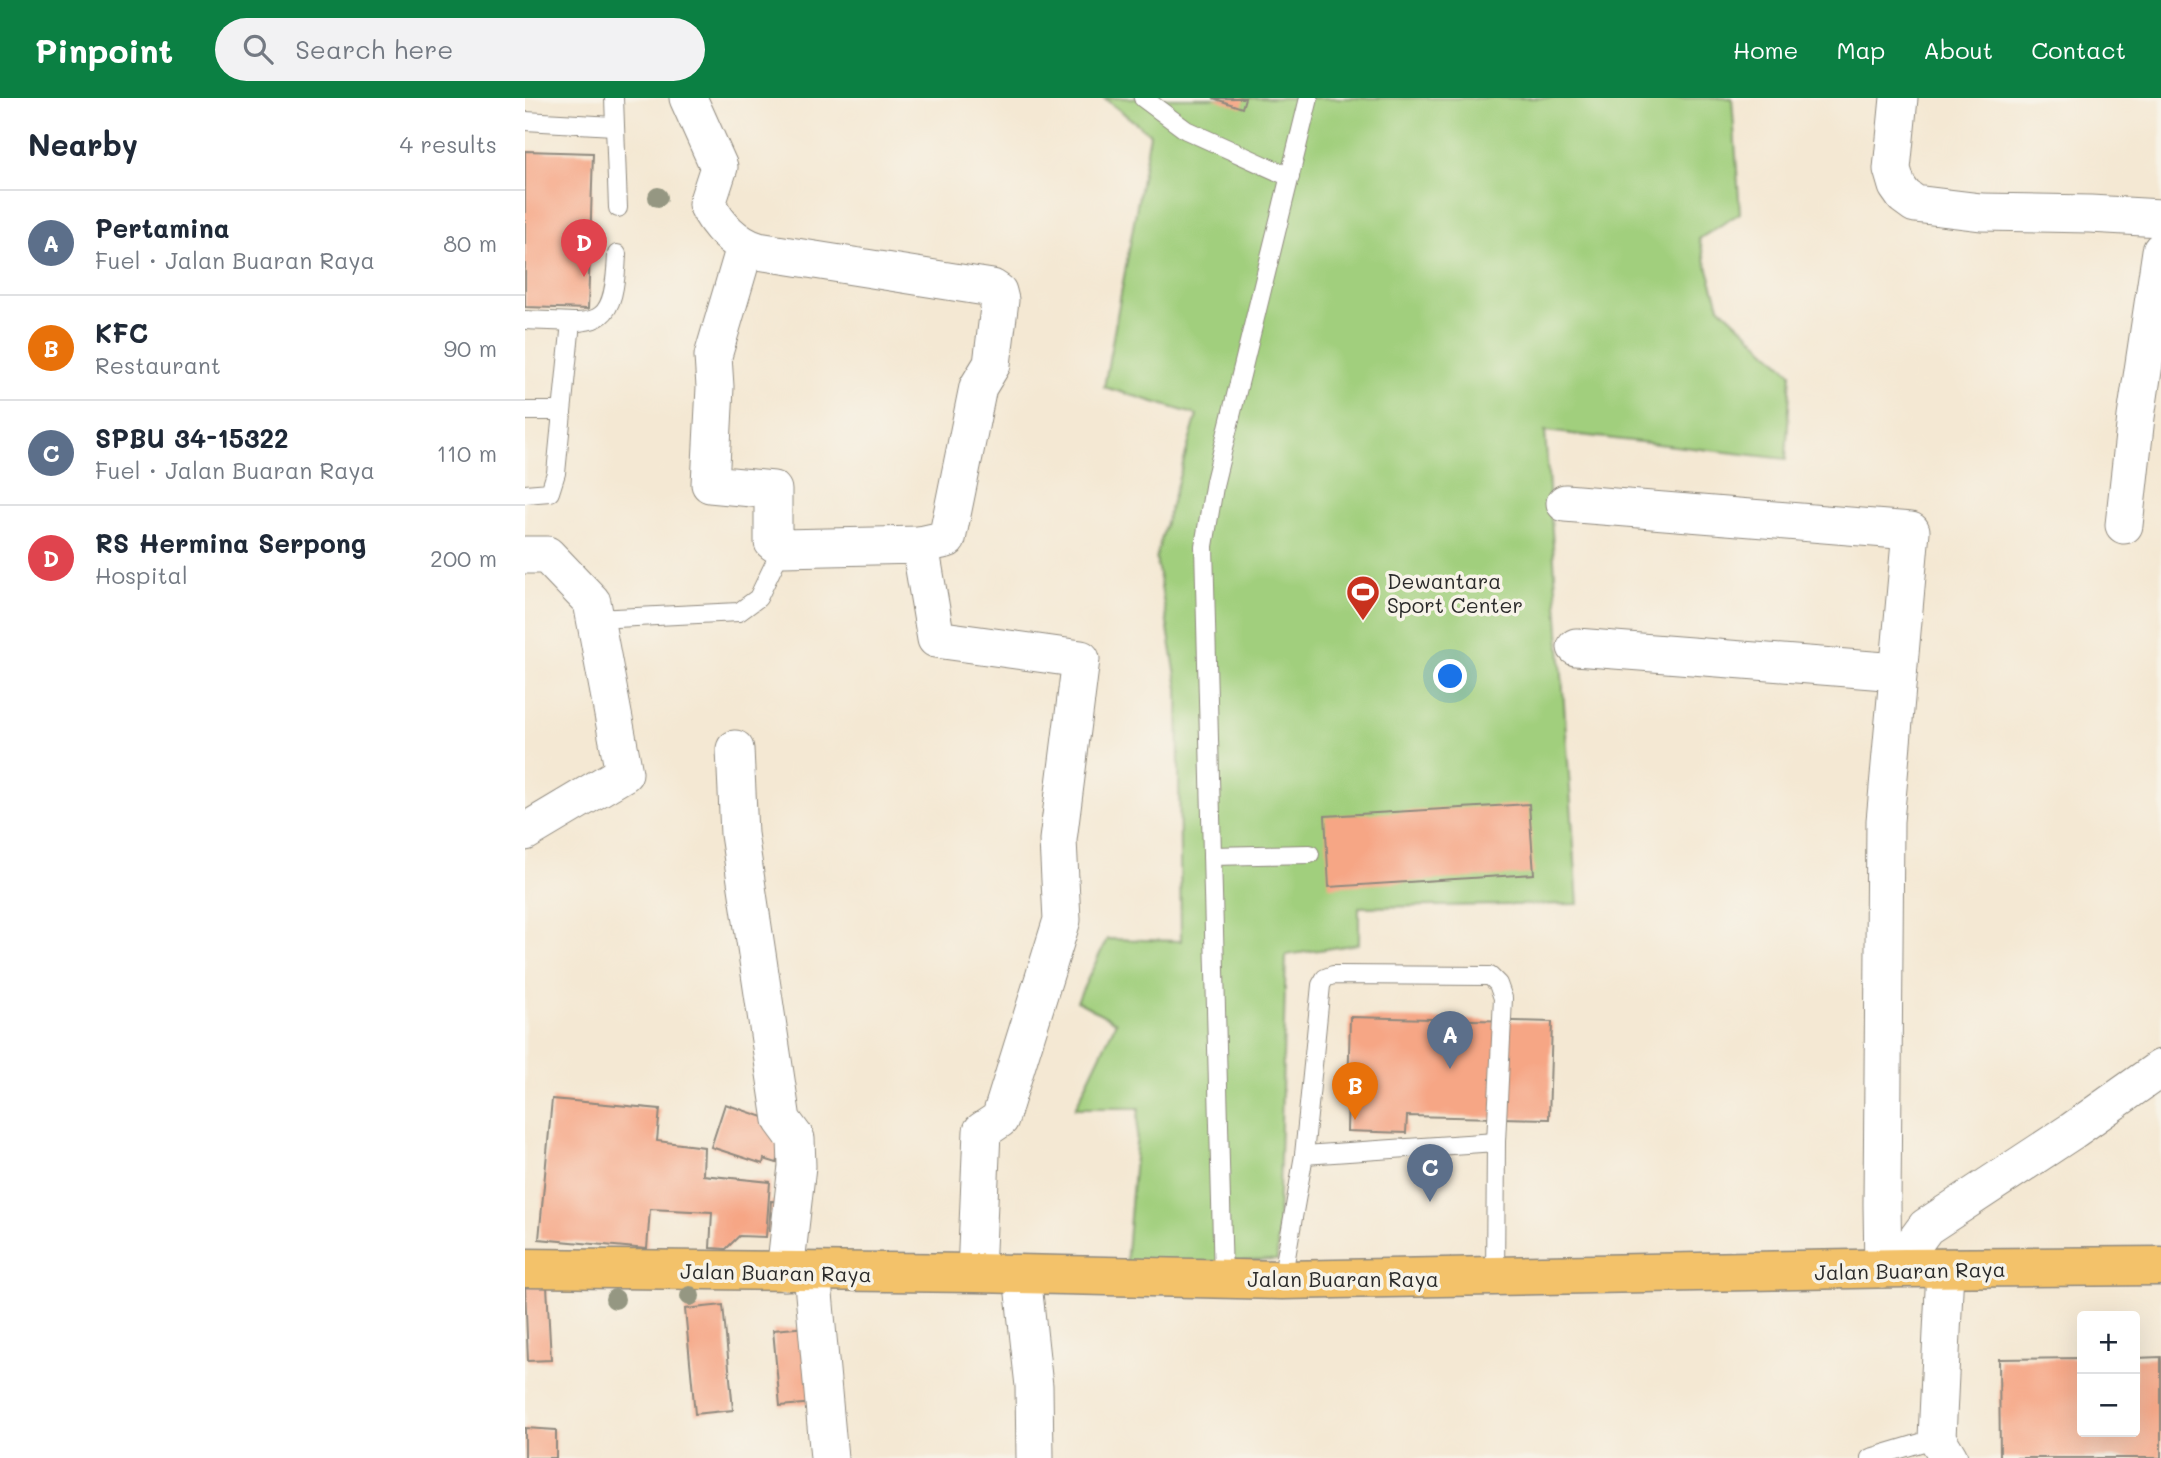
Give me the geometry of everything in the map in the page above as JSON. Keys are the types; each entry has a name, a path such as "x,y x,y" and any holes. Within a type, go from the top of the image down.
{"main road":[{"name":"Jalan Buaran Raya","path":"525,1268 976,1273 1282,1280 2161,1266"}],"street":[{"path":"688,98 719,167 707,204 715,220 745,247 992,288 998,292 1000,300 992,364 978,387 947,539 920,545 782,548 773,542 773,490 710,484 715,387 713,356 745,247"},
{"path":"1899,98 1892,169 1903,196 1915,204 1981,212 2161,218"},
{"path":"2124,525 2136,418 2161,251"},
{"path":"1565,503 1911,531 1885,821 1894,1269"},
{"path":"920,545 936,639 1081,659 1058,840 1062,920 1000,1119 982,1131 976,1273"},
{"path":"525,555 547,555 592,602 624,773 525,832"},
{"path":"1576,647 1898,672"},
{"path":"735,749 739,834 782,1120 796,1139 798,1272 829,1458"},
{"path":"1894,1269 1926,1227 2072,1131 2161,1068"},
{"path":"1943,1448 1945,1269"},
{"path":"1022,1275 1034,1386 1035,1458"}],"lane":[{"path":"614,98 618,208"},
{"path":"1143,98 1187,130 1290,177"},
{"path":"1223,1279 1204,546 1215,481 1309,98"},
{"path":"525,121 614,126"},
{"path":"525,320 581,322 602,316 611,306 616,286 617,254"},
{"path":"525,494 550,492 556,473 571,322"},
{"path":"525,411 562,411"},
{"path":"595,619 739,612 758,598 782,548"},
{"path":"1212,856 1310,854"},
{"path":"1282,1280 1304,1155 1321,985 1325,978 1333,975 1490,976 1498,984 1503,998 1496,1142 1495,1277"},
{"path":"1304,1155 1496,1142"},
{"path":"1870,1458 1943,1448"}],"green space":[{"name":"Dewantara Sport Center","path":"1104,98 1732,98 1740,213 1699,239 1719,306 1791,373 1786,459 1545,431 1578,904 1359,907 1359,944 1286,955 1277,1260 1126,1265 1139,1108 1075,1108 1116,1022 1077,1001 1107,939 1181,941 1178,688 1156,557 1197,415 1104,387 1150,134"}],"building":[{"path":"1213,98 1245,98 1242,108"},
{"path":"525,151 593,153 588,309 525,307"},
{"path":"1529,804 1534,874 1329,887 1325,816"},
{"path":"1350,1017 1552,1022 1549,1119 1407,1116 1406,1133 1347,1131"},
{"path":"552,1099 660,1109 657,1141 704,1147 703,1175 770,1182 766,1237 739,1236 726,1249 710,1248 712,1212 650,1209 647,1249 539,1239"},
{"path":"725,1104 775,1121 788,1130 777,1163 764,1159 763,1164 711,1147"},
{"path":"771,1201 788,1202 786,1232 769,1231"},
{"path":"547,1286 551,1360 528,1361 525,1287"},
{"path":"723,1305 733,1410 695,1414 685,1309"},
{"path":"808,1327 815,1403 780,1406 773,1330"},
{"path":"2161,1357 2161,1458 2000,1458 1999,1359 2077,1358 2077,1437 2140,1437 2140,1358"},
{"path":"525,1428 556,1430 556,1458 525,1458"}],"place":[{"name":"RS Hermina Serpong","path":"584,277"},
{"name":"Dewantara Sport Center","path":"1363,622"},
{"name":"Pertamina","path":"1450,1069"},
{"name":"KFC","path":"1355,1120"},
{"name":"SPBU 34-15322","path":"1430,1202"}]}
